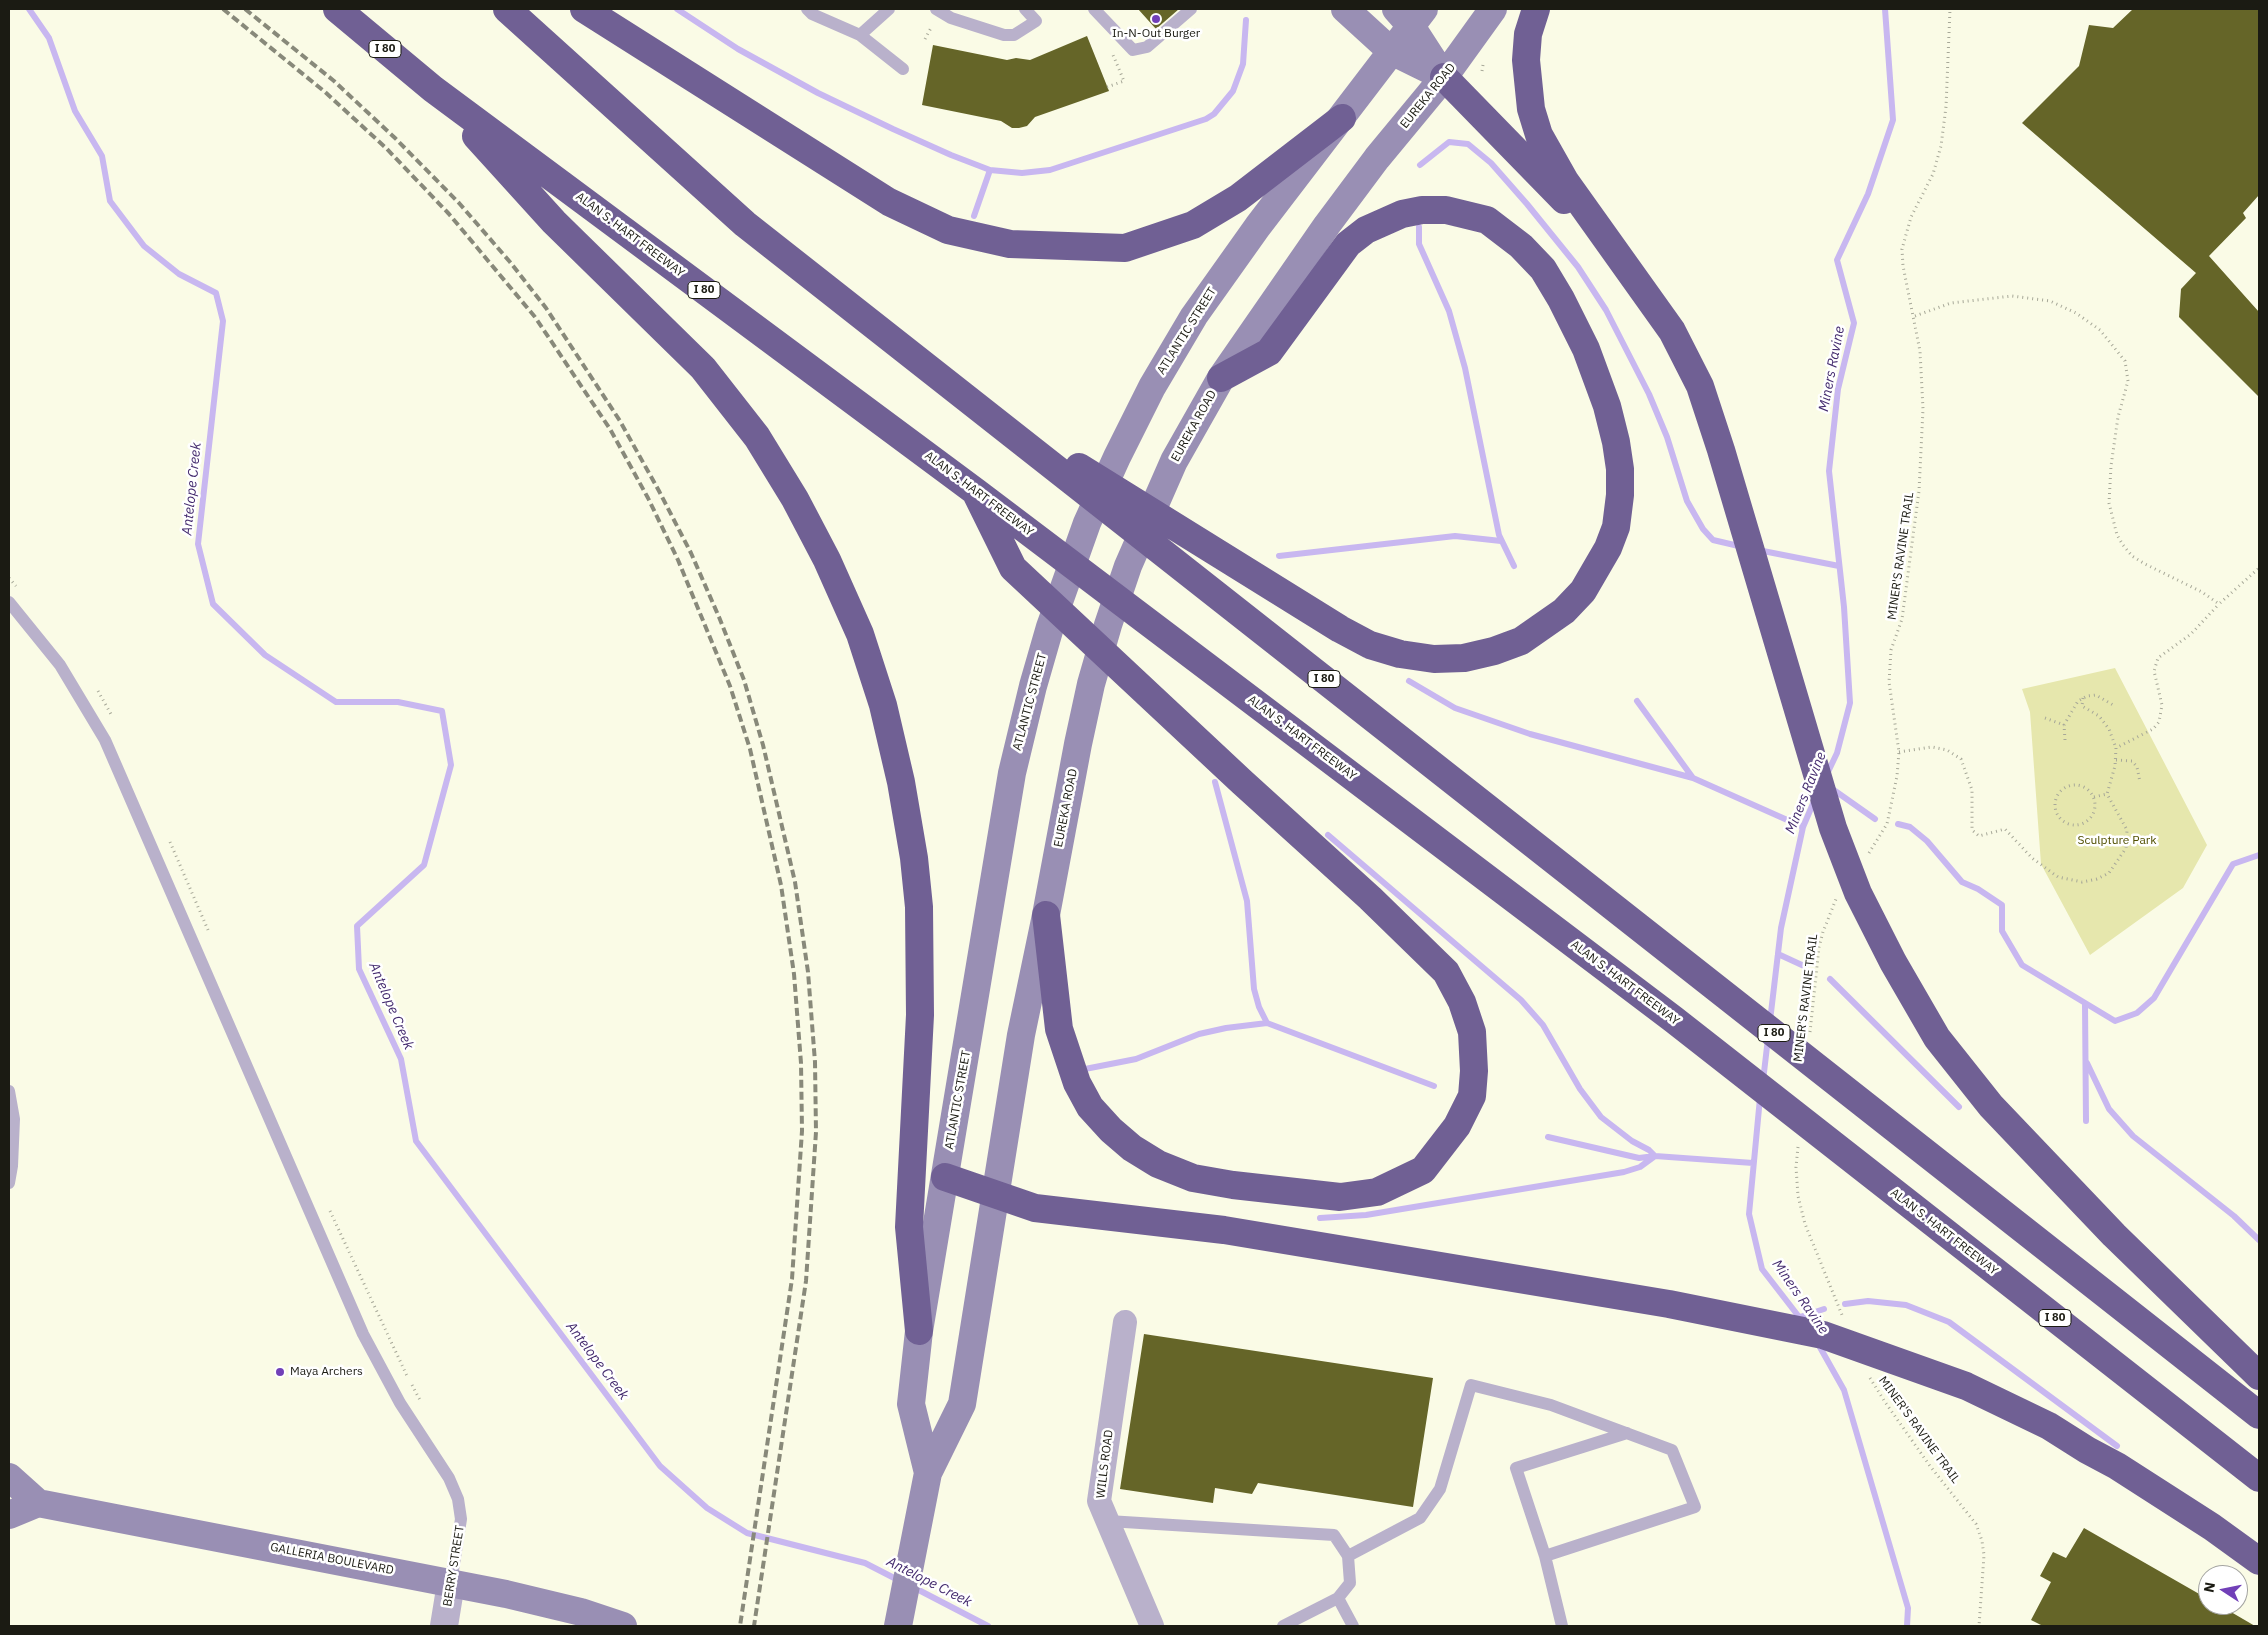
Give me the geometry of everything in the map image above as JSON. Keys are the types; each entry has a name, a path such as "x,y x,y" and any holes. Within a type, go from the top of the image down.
{"highway":[{"name":"ALAN S. HART FREEWAY","path":"337,9 433,89 976,492 1673,1019 2259,1478"},
{"name":"I 80","path":"507,9 745,224 2259,1415"},
{"path":"584,9 889,202 948,230 1010,244 1124,248 1185,228 1238,198 1342,118"},
{"path":"1536,9 1528,34 1526,60 1531,109 1539,135 1566,181 1672,331 1700,386 1721,450 1833,828 1858,893 1893,962 1937,1038 1991,1106 2107,1228 2259,1376"},
{"path":"1444,77 1626,264"},
{"path":"433,89 554,222 702,368 739,414 757,437 795,499 830,568 860,634 883,705 901,782 914,858 919,907 921,960 920,1023 909,1227 919,1331"},
{"path":"963,396 1340,629 1370,645 1400,654 1434,659 1464,658 1494,652 1521,641 1564,611 1583,591 1608,548 1616,526 1620,495 1620,469 1616,442 1607,406 1586,349 1561,299 1543,269 1522,246 1487,220 1446,210 1422,210 1402,214 1366,230 1348,244 1270,352 1221,378"},
{"path":"976,492 1013,568 1370,898 1446,972 1462,1002 1472,1032 1474,1071 1472,1096 1457,1126 1423,1170 1377,1192 1340,1197 1233,1186 1193,1178 1158,1164 1132,1148 1112,1130 1090,1106 1077,1083 1059,1030 1046,915"},
{"path":"945,1177 1035,1208 1224,1230 1669,1304 1823,1335 1966,1386 2049,1426 2117,1466 2212,1527 2259,1561"}],"main road":[{"path":"1345,9 1391,51 1444,77"},
{"name":"EUREKA ROAD","path":"1046,915 1091,684 1128,566 1174,461 1221,378 1327,225 1383,151 1444,77 1493,9"},
{"name":"ATLANTIC STREET","path":"928,1473 910,1404 919,1331 1002,825 1012,773 1033,686 1050,627 1088,523 1117,457 1152,387 1194,316 1391,51 1411,14"},
{"path":"1411,14 1444,77"},
{"name":"ATLANTIC STREET","path":"898,1626 928,1473 962,1404 997,1196 1021,1035 1046,915"},
{"path":"9,1477 38,1503 9,1515"},
{"name":"GALLERIA BOULEVARD","path":"38,1503 451,1583 581,1612 623,1626"}],"street":[{"name":"WILLS ROAD","path":"1125,1322 1099,1501 1152,1626"},
{"name":"BERRY STREET","path":"444,1626 451,1583"}],"lane":[{"path":"807,9 812,14 860,35 903,69"},
{"path":"860,35 889,9"},
{"path":"936,9 951,18 1004,35 1014,34 1036,20 1025,9"},
{"path":"1094,9 1133,50 1147,47 1191,9"},
{"name":"BERRY STREET","path":"9,602 60,665 105,740 363,1334 400,1403 449,1478 458,1499 461,1519 451,1583"},
{"path":"9,1091 14,1119 12,1166 9,1183"},
{"path":"1348,1556 1420,1518 1440,1489 1471,1385 1551,1406 1672,1450 1695,1507 1545,1556"},
{"path":"1562,1626 1545,1556 1516,1468 1627,1434"},
{"path":"1108,1521 1334,1535 1348,1556 1350,1583 1338,1598 1283,1626"},
{"path":"1338,1598 1353,1626"}],"path":[{"name":"MINER'S RAVINE TRAIL","path":"1865,859 1887,824 1897,776 1899,752 1890,682 1891,650 1902,620 1919,491 1923,408 1920,350 1902,249 1911,217 1934,174 1941,146 1946,107 1950,9"},
{"path":"1107,87 1124,81 1111,50"},
{"path":"1915,316 1951,304 2012,296 2050,301 2076,313 2100,330 2125,361 2128,381 2118,417 2111,466 2109,503 2117,535 2132,556 2202,592 2219,604"},
{"path":"2116,748 2153,729 2159,722 2162,705 2154,671 2158,658 2191,634 2219,604 2259,568"},
{"path":"2065,740 2064,725 2074,705 2083,698 2096,695 2113,704"},
{"path":"1899,752 1932,747 1948,750 1961,759 1972,790 1972,830 1979,836 2005,829 2044,868 2058,878 2082,882 2097,879 2109,873 2126,848 2127,830 2107,794 2116,760 2116,748 2108,729 2099,716 2082,706 2083,698"},
{"path":"2045,718 2064,725"},
{"path":"2116,760 2132,761 2138,767 2140,782"},
{"path":"2072,785 2086,787 2094,797 2095,810 2087,821 2082,824 2075,825 2063,820 2056,810 2057,796 2066,787 2072,785"},
{"path":"2094,797 2107,794"},
{"name":"MINER'S RAVINE TRAIL","path":"1810,1033 1819,947 1828,917 1839,893"},
{"path":"1799,1138 1796,1167 1798,1196 1802,1215 1845,1323"},
{"name":"MINER'S RAVINE TRAIL","path":"1869,1375 1884,1402 1930,1466 1976,1524 1982,1541 1984,1555 1979,1626"}],"green space":[{"name":"Sculpture Park","path":"2115,668 2207,845 2183,888 2090,955 2041,864 2030,712 2022,689"}],"building":[{"name":"In-N-Out Burger","path":"1138,9 1179,9 1156,29"},
{"path":"2133,9 2259,9 2259,195 2243,213 2246,218 2209,256 2259,312 2259,397 2179,317 2181,289 2196,273 2022,123 2079,66 2089,25 2113,28"},
{"path":"1087,36 1109,91 1035,117 1027,126 1012,128 1001,121 922,105 933,45 1007,60 1016,58 1030,60"},
{"path":"1144,1334 1433,1378 1413,1507 1258,1483 1252,1494 1215,1488 1213,1503 1120,1489"},
{"path":"2084,1528 2198,1593 2198,1615 2236,1615 2255,1626 2043,1626 2031,1620 2051,1582 2040,1576 2053,1552 2066,1558"}],"waterway":[{"name":"Antelope Creek","path":"29,9 49,38 75,111 102,156 110,201 144,246 179,274 216,293 223,321 198,544 213,604 265,655 336,702 398,702 442,711 451,765 424,865 357,926 359,969 401,1059 416,1141 660,1466 707,1508 747,1533 865,1563 900,1581"},
{"path":"677,9 738,49 818,93 893,129 990,170 1022,173 1050,170 1206,119 1214,114 1233,91 1243,64 1246,20"},
{"name":"Miners Ravine","path":"1827,774 1837,753 1850,703 1844,607 1829,471 1838,389 1854,323 1837,260 1868,194 1893,120 1885,9"},
{"path":"1420,165 1449,142 1468,144 1491,163 1527,204 1578,267 1606,310 1649,394 1667,437 1687,501 1703,529 1713,540 1743,547"},
{"path":"974,216 990,170"},
{"path":"1419,227 1419,244 1449,311 1465,368 1499,535 1514,566"},
{"path":"1279,556 1455,536 1501,541"},
{"path":"1758,550 1839,566"},
{"path":"1409,681 1455,708 1530,734 1693,778"},
{"path":"1637,701 1693,778 1803,827"},
{"path":"1215,782 1247,901 1254,989 1259,1007 1267,1023 1434,1086"},
{"path":"1831,788 1875,819"},
{"name":"Miners Ravine","path":"1770,1021 1781,928 1803,827 1815,799"},
{"path":"1898,824 1910,827 1927,841 1962,882 1978,889 2002,905 2002,931 2022,965 2115,1021 2137,1013 2154,998 2233,864 2259,855"},
{"path":"1320,1218 1366,1215 1624,1172 1640,1167 1655,1156 1601,1117 1580,1089 1543,1025 1521,1000 1328,835"},
{"path":"1778,954 1804,966"},
{"path":"1830,979 1959,1107"},
{"path":"2085,1005 2086,1121"},
{"path":"1085,1069 1136,1059 1199,1034 1226,1028 1267,1023"},
{"name":"Miners Ravine","path":"1763,1081 1768,1038"},
{"path":"2087,1063 2109,1109 2133,1136 2234,1216 2259,1240"},
{"name":"Miners Ravine","path":"1760,1098 1749,1214 1762,1269 1803,1322"},
{"path":"1548,1137 1639,1158 1655,1156 1753,1163"},
{"path":"1845,1304 1868,1301 1906,1305 1949,1322 2117,1446"},
{"path":"1800,1317 1824,1309"},
{"name":"Miners Ravine","path":"1817,1342 1844,1390 1908,1608 1907,1626"},
{"name":"Antelope Creek","path":"911,1586 988,1626"}],"railway":[{"path":"223,9 325,92 386,148 449,214 535,317 610,429 648,498 678,560 730,686 750,749 781,885 794,974 801,1063 802,1131 792,1279 740,1626"},
{"path":"245,9 334,81 395,138 459,203 510,262 546,308 620,421 659,491 691,553 744,680 763,745 795,882 808,972 815,1062 816,1132 806,1281 754,1626"}],"place":[{"name":"In-N-Out Burger","path":"1156,19"},
{"name":"Maya Archers","path":"280,1372"}]}
